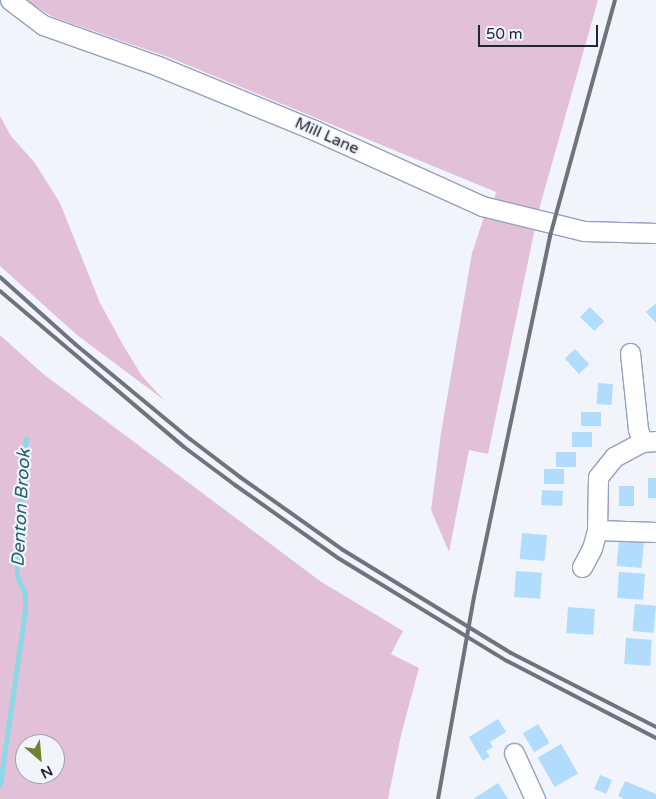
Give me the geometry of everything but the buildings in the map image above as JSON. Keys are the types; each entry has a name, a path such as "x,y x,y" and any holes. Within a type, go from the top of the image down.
{"street":[{"name":"Mill Lane","path":"10,0 43,25 158,66 314,130 482,206 584,231 656,233"},
{"path":"582,567 592,548 597,530 598,477 614,456 649,441 638,429 630,353"},
{"path":"597,530 656,532"},
{"path":"514,753 535,799"}],"shaded area":[{"path":"26,0 598,0 538,213 494,201 496,192 168,57 53,17"},
{"path":"0,116 11,136 35,163 60,203 100,303 142,376 164,400 77,335 0,266"},
{"path":"485,214 535,228 488,454 469,450 449,552 431,510 441,433 472,253"},
{"path":"0,335 42,373 320,581 403,631 391,654 419,668 401,735 388,799 0,799"}],"waterway":[{"name":"Denton Brook","path":"0,784 25,610 25,594 17,576 16,546 26,438"}],"railway":[{"path":"438,799 474,597 550,236 615,0"},
{"path":"0,277 75,344 190,439 343,550 511,653 656,727"},
{"path":"0,291 184,447 338,558 507,661 656,738"}]}
